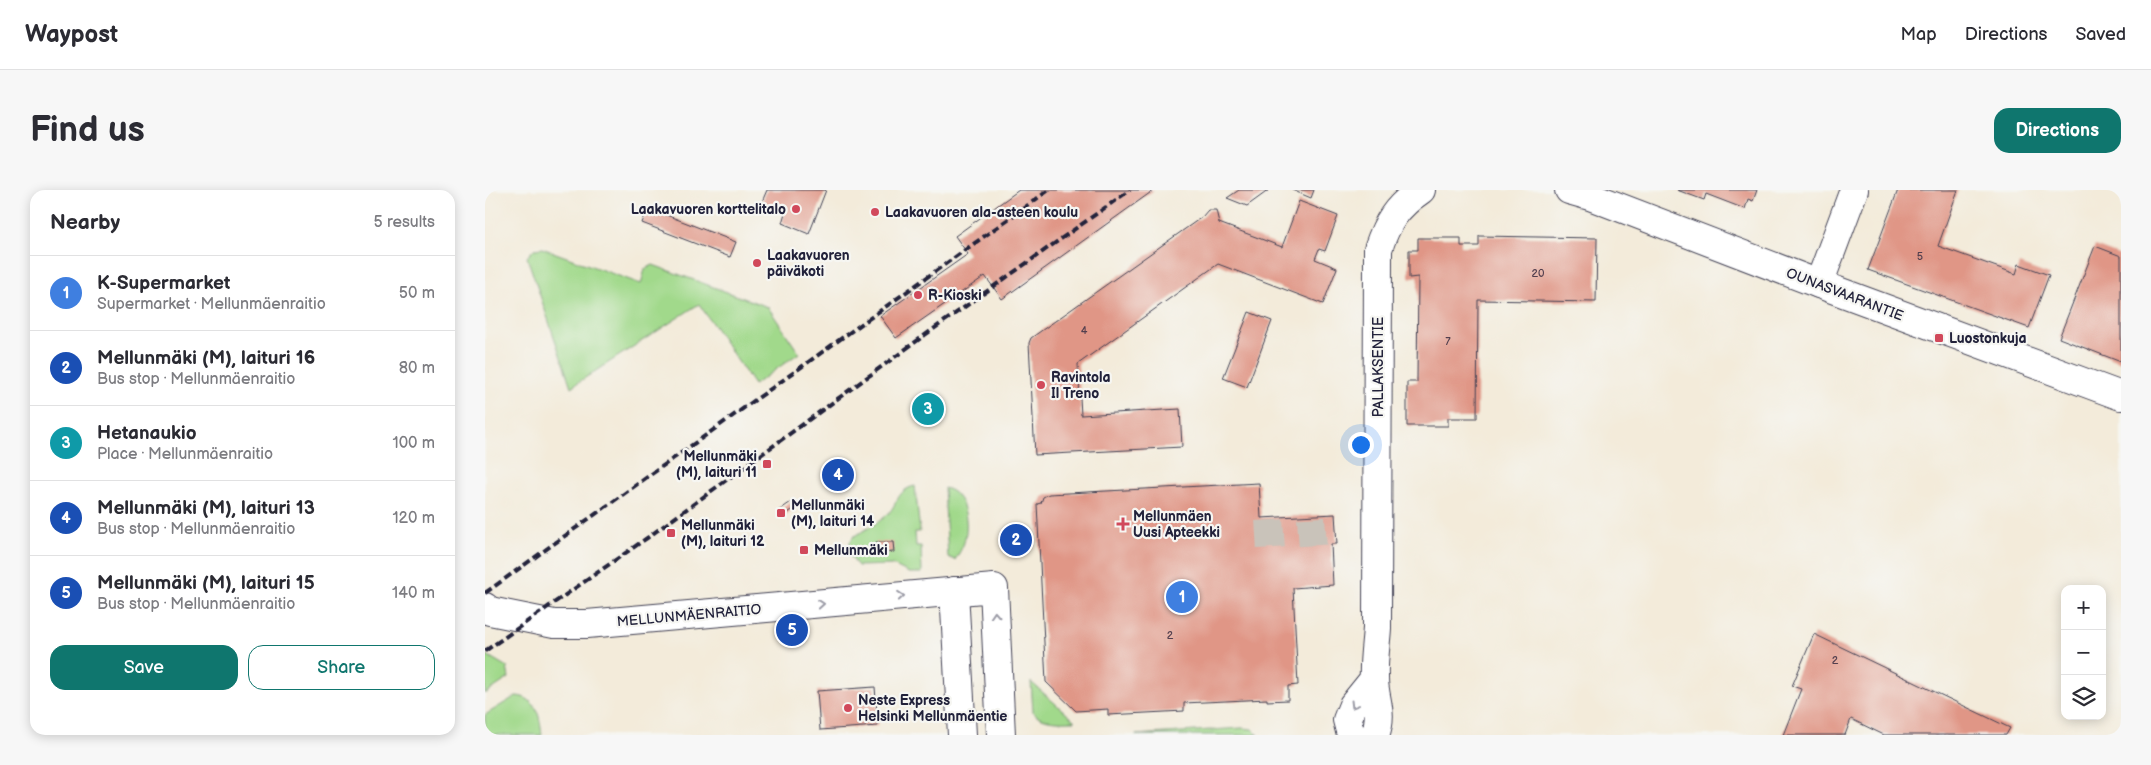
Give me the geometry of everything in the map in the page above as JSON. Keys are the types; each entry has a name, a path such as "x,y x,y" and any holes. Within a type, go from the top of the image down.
{"street":[{"name":"PALLAKSENTIE","path":"1375,735 1379,724 1379,708 1374,679 1377,628 1378,249 1385,226 1399,207 1421,190"},
{"name":"OUNASVAARANTIE","path":"1569,190 1590,196 1819,284 2121,396"},
{"path":"1819,284 1854,190"},
{"name":"MELLUNMÄENRAITIO","path":"485,607 490,611 554,624 587,624 994,588 1001,735"},
{"path":"954,591 961,735"},
{"path":"1351,735 1347,720 1353,705 1374,679"}],"green space":[{"path":"542,248 641,284 645,269 653,265 768,307 799,353 754,385 699,304 571,387 527,257 534,249"},
{"path":"915,486 920,532 915,532 916,546 921,546 922,573 909,573 893,565 858,566 849,555 850,542 853,537 888,514 901,494"},
{"path":"944,488 957,495 966,516 964,541 955,560 948,557"},
{"path":"485,654 507,667 509,678 485,694"},
{"path":"1031,682 1075,721 1047,720 1037,716 1033,712"},
{"path":"516,696 523,697 533,704 540,721 542,735 485,735 485,715"},
{"path":"1242,728 1252,729 1258,735 1135,735"}],"building":[{"name":"Laakavuoren korttelitalo","path":"767,190 826,190 809,234 782,223 785,213 761,204"},
{"path":"1019,190 1154,190 1002,299 985,276 896,338 880,316 968,254 955,236"},
{"path":"1239,190 1269,190 1247,206 1227,198"},
{"path":"1292,190 1314,190 1311,198"},
{"path":"1677,190 1757,190 1753,201 1748,199 1745,209 1706,194 1704,200"},
{"path":"1898,190 1958,190 1938,246 2016,274 2019,264 2049,275 2029,328 1868,270"},
{"path":"1299,201 1338,216 1325,251 1319,249 1315,259 1337,268 1323,304 1218,264 1078,364 1081,415 1180,409 1182,447 1035,455 1029,343 1031,338 1202,217 1208,210 1216,210 1219,223 1282,247"},
{"path":"648,208 736,242 730,257 642,223"},
{"path":"1479,236 1597,238 1596,302 1478,300 1477,418 1448,418 1448,426 1407,426 1407,382 1417,382 1418,277 1409,278 1409,250 1418,250 1418,238 1461,238 1461,246 1479,246"},
{"path":"2095,246 2121,256 2121,362 2059,338"},
{"path":"1249,312 1272,321 1247,387 1223,378"},
{"path":"850,463 854,469 837,480 833,473"},
{"path":"1259,483 1261,518 1335,514 1337,544 1331,544 1333,585 1293,588 1298,685 1288,686 1288,700 1267,701 1267,699 1184,703 1184,711 1108,715 1108,709 1076,711 1046,682 1037,504 1041,503 1043,497 1049,494"},
{"path":"794,500 798,506 782,517 778,511"},
{"path":"876,542 893,542 894,552 877,553"},
{"path":"1814,634 2010,728 2006,735 1884,735 1851,719 1845,735 1783,735 1801,689 1792,686"},
{"name":"Neste Express Helsinki Mellunmäentie","path":"875,687 878,726 820,730 817,691"}],"tunnel":[{"path":"1256,535 1336,530"}],"railway":[{"path":"485,593 1049,190"},
{"path":"485,651 647,538 925,335 1130,190"}],"place":[{"name":"Laakavuoren korttelitalo","path":"796,209"},
{"name":"Laakavuoren ala-asteen koulu","path":"875,212"},
{"name":"Laakavuoren päiväkoti","path":"757,263"},
{"name":"R-Kioski","path":"918,295"},
{"name":"Luostonkuja","path":"1939,338"},
{"name":"Ravintola Il Treno","path":"1041,385"},
{"name":"Hetanaukio","path":"928,409"},
{"name":"Mellunmäki (M), laituri 11","path":"767,464"},
{"name":"Mellunmäki (M), laituri 13","path":"838,475"},
{"name":"Mellunmäki (M), laituri 14","path":"781,513"},
{"name":"Mellunmäen Uusi Apteekki","path":"1123,524"},
{"name":"Mellunmäki (M), laituri 12","path":"671,533"},
{"name":"Mellunmäki (M), laituri 16","path":"1016,540"},
{"name":"Mellunmäki","path":"804,550"},
{"name":"K-Supermarket","path":"1182,597"},
{"name":"Mellunmäki (M), laituri 15","path":"792,630"},
{"name":"Neste Express Helsinki Mellunmäentie","path":"848,708"}]}
